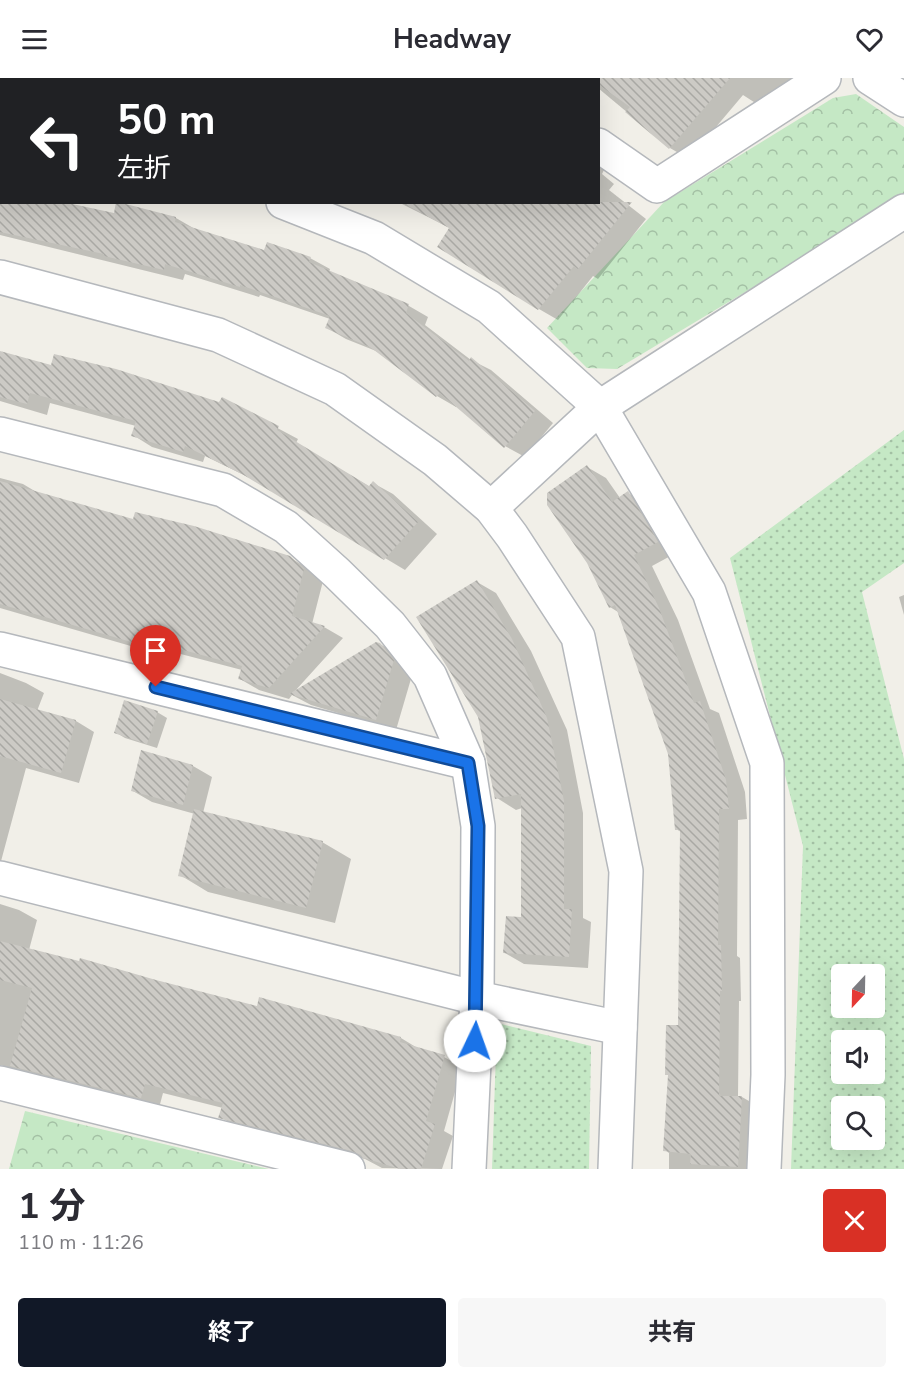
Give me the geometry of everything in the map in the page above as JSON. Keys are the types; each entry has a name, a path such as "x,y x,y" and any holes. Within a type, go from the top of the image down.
{"street":[{"path":"600,146 657,186 824,78"},
{"path":"870,78 904,100"},
{"path":"288,204 374,238 489,307 600,407 709,592 767,763 768,1075 764,1169"},
{"path":"491,508 600,407 904,211"},
{"path":"0,277 218,335 335,389 435,460 491,508 578,637 626,871 615,1169"},
{"path":"0,434 223,490 286,527 390,625 430,676 468,763 478,826 477,998 469,1169"},
{"path":"0,648 468,763"},
{"path":"0,878 477,998 620,1028"},
{"path":"0,1083 348,1169"}],"green space":[{"path":"856,94 904,127 904,195 900,199 617,369 587,368 547,328 664,202 833,98"},
{"path":"904,430 904,563 862,592 904,759 904,1169 791,1169 803,846 730,558"},
{"path":"497,1023 591,1046 589,1169 492,1169"},
{"path":"25,1111 269,1169 9,1169"}],"building":[{"path":"600,78 730,78 669,149 625,112 630,107 600,85"},
{"path":"632,202 578,269 574,266 538,310 437,247 449,228 405,204"},
{"path":"0,204 72,204 114,213 116,204 126,204 176,217 175,222 264,250 267,242 311,257 309,262 409,304 406,313 469,361 471,357 535,411 504,448 440,393 436,397 370,347 325,328 330,316 240,285 240,287 165,264 164,270 104,256 104,254 0,232"},
{"path":"0,351 51,365 54,354 116,369 219,402 222,397 279,426 277,430 369,486 373,481 418,522 384,560 242,474 185,446 183,452 131,436 136,421 30,393 27,404 0,397"},
{"path":"587,465 612,502 628,491 658,542 634,555 659,608 694,703 700,701 726,780 729,809 719,809 718,945 721,945 722,991 720,991 719,1096 742,1096 738,1167 690,1164 691,1154 663,1151 668,1075 665,1075 666,1025 678,1025 680,830 675,830 668,754 615,605 609,608 587,563 547,505 547,493"},
{"path":"0,481 133,519 135,512 194,526 290,556 304,569 292,616 325,626 269,688 238,679 242,666 154,642 152,648 0,604"},
{"path":"477,580 512,639 547,718 564,801 564,909 572,909 569,957 503,953 506,916 521,917 521,794 495,799 478,717 416,617"},
{"path":"376,642 380,643 394,660 376,720 289,694"},
{"path":"0,699 76,720 61,773 0,756"},
{"path":"124,700 158,711 147,744 114,733"},
{"path":"141,750 193,765 183,805 131,791"},
{"path":"194,809 323,841 306,908 178,876"},
{"path":"0,941 79,961 80,958 257,1006 259,997 401,1037 400,1042 445,1055 426,1121 435,1124 421,1169 400,1169 364,1158 364,1160 361,1155 352,1151 218,1118 223,1103 145,1084 141,1098 10,1066 32,988 0,980"}],"route":[{"path":"156,687 468,763 478,826 475,1041"}]}
